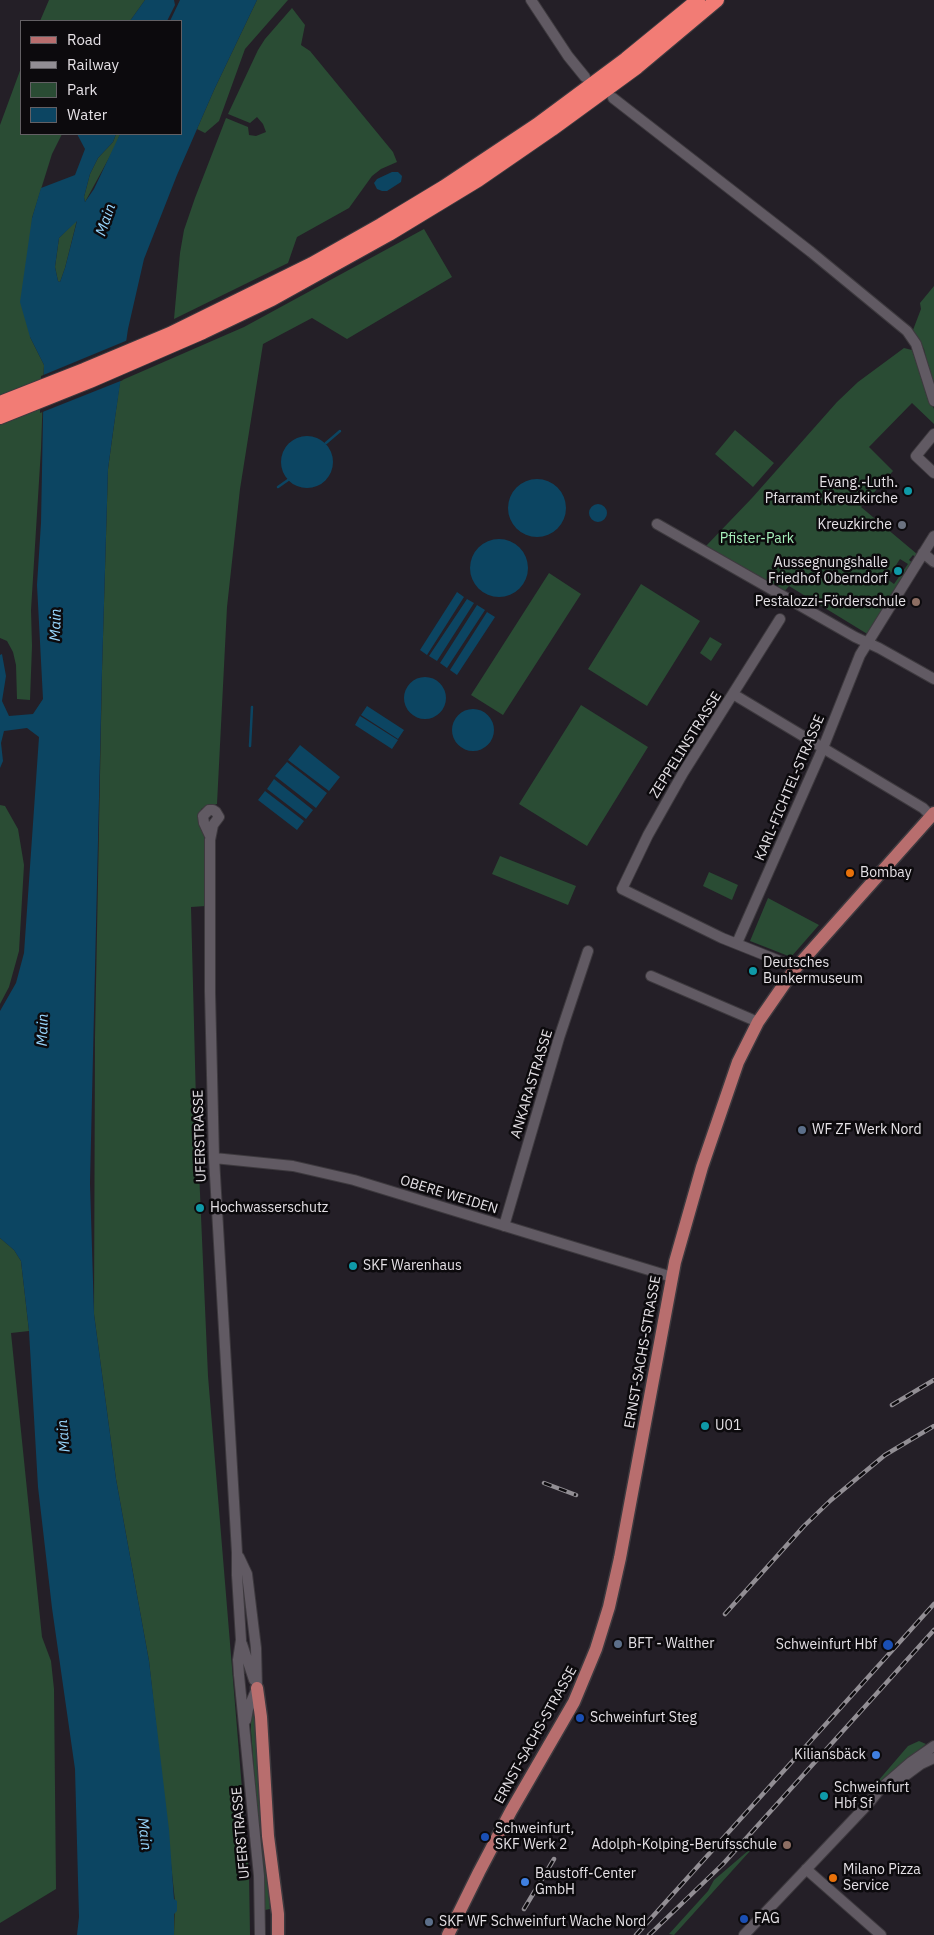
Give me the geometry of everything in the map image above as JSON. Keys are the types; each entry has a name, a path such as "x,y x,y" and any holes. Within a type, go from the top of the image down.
{"highway":[{"path":"0,417 169,348 237,316 315,269 491,157 581,93 698,0"},
{"path":"0,403 170,334 389,234 509,159 637,67 717,0"}],"main road":[{"name":"ERNST-SACHS-STRASSE","path":"448,1935 507,1818 571,1707 596,1649 609,1607 620,1558 672,1277 688,1212 732,1078 758,1022 794,970 933,814"},
{"path":"257,1688 261,1716 263,1777 268,1836 278,1914 284,1934"}],"street":[{"path":"531,0 568,56 585,77"},
{"path":"614,98 811,252 907,331 916,344 934,401"},
{"path":"934,434 916,456 934,473"},
{"path":"657,524 855,637 934,679"},
{"name":"KARL-FICHTEL-STRASSE","path":"737,943 823,748 860,655 934,536"},
{"path":"923,554 934,562"},
{"name":"ZEPPELINSTRASSE","path":"737,943 722,938 622,890 648,835 666,804 780,619"},
{"path":"733,694 933,814"},
{"name":"UFERSTRASSE","path":"210,836 210,992 214,1158 237,1553 241,1640 238,1660 259,1876 260,1935"},
{"path":"737,943 787,964 794,970"},
{"name":"ANKARASTRASSE","path":"504,1226 559,1038 588,951"},
{"path":"650,976 758,1022"},
{"name":"OBERE WEIDEN","path":"214,1158 293,1166 354,1180 672,1277"},
{"name":"UFERSTRASSE","path":"237,1553 246,1574 254,1627 257,1688 248,1709 245,1728"},
{"name":"UFERSTRASSE","path":"241,1640 257,1688"},
{"path":"744,1935 881,1788 896,1774 934,1746"},
{"path":"869,1803 914,1769 934,1758"},
{"path":"806,1869 881,1935"}],"green space":[{"path":"49,0 145,0 131,20 40,20"},
{"path":"257,0 288,0 245,49 219,121 205,133 197,129"},
{"path":"292,8 305,25 301,45 310,51 393,152 397,162 381,169 372,176 349,208 297,237 288,263 174,319 180,253 184,230 195,198 226,118 248,127 249,135 256,136 266,132 263,124 257,117 250,123 228,114 258,50"},
{"path":"20,71 20,135 62,135 52,154 32,218 30,337 44,365 31,610 30,700 17,699 16,665 13,652 7,641 0,638 0,125"},
{"path":"116,135 120,135 85,202 84,197 90,174 98,158 113,142"},
{"path":"77,220 60,282 58,281 55,267 59,238"},
{"path":"424,229 452,277 347,339 312,318 263,344 240,489 227,607 217,804 201,809 205,840 206,906 191,907 196,1102 208,1376 249,1874 250,1935 174,1935 175,1901 149,1661 116,1479 94,1314 95,1037 102,670 108,469 120,381 244,327"},
{"path":"934,286 934,391 924,349 913,330 921,309 920,303"},
{"name":"Pfister-Park","path":"904,348 912,350 934,409 934,424 912,403 869,447 893,471 861,507 917,554 915,557 913,555 909,560 913,563 869,635 789,586 784,592 706,546 752,498 837,402 858,382","holes":["900,559 908,564 894,584 887,579"]},
{"path":"735,430 774,463 753,487 715,454"},
{"path":"549,573 581,594 503,715 471,695"},
{"path":"641,584 700,621 647,706 588,669"},
{"path":"710,637 722,644 711,661 700,653"},
{"path":"581,705 648,747 587,846 519,804"},
{"path":"0,805 5,806 18,829 24,865 19,951 9,987 0,1004"},
{"path":"500,856 576,886 568,905 492,874"},
{"path":"709,872 738,885 732,900 703,886"},
{"path":"768,898 819,925 791,957 750,941"},
{"path":"0,1238 14,1250 21,1261 29,1331 11,1333 42,1637 51,1661 54,1689 56,1889 0,1923"},
{"path":"254,1709 270,1909 265,1910 251,1731 251,1717"},
{"path":"919,1741 926,1744 872,1788 908,1746"},
{"path":"749,1850 674,1935 669,1934 708,1891 714,1880"}],"water":[{"path":"145,0 174,0 175,5 168,20 131,20"},
{"name":"Main","path":"180,0 257,0 214,90 177,175 144,259 128,329 108,469 90,1183 94,1314 116,1479 149,1661 169,1830 174,1899 177,1901 177,1911 174,1914 174,1935 77,1935 79,1917 75,1769 52,1608 38,1487 29,1331 21,1261 14,1250 0,1238 0,1011 16,983 24,953 39,737 27,728 4,731 1,743 3,761 0,768 0,655 2,654 6,676 2,701 9,716 33,714 43,699 37,585 41,523 44,365 30,337 20,302 32,218 41,188 75,175 85,149 78,135 116,135 113,142 98,158 90,174 84,197 85,202 94,189 120,135 182,135 182,20 170,20","holes":["77,221 60,282 58,281 55,267 59,238"]},
{"path":"392,172 398,172 402,176 401,182 387,191 377,189 374,183 377,179"},
{"path":"302,436 312,436 322,440 329,447 333,462 329,477 322,484 312,488 302,488 292,484 285,477 281,467 281,457 285,447 292,440"},
{"path":"537,479 548,481 561,492 566,508 564,519 553,532 537,537 526,535 513,524 508,508 510,497 521,484"},
{"path":"598,504 604,507 607,513 604,519 598,522 592,519 589,513 592,507"},
{"path":"499,539 510,541 523,552 528,568 526,579 515,592 499,597 488,595 475,584 470,568 472,557 483,544"},
{"path":"457,592 464,597 427,655 420,650"},
{"path":"467,599 474,603 437,661 429,656"},
{"path":"477,605 485,610 447,668 440,663"},
{"path":"487,612 495,617 457,675 450,670"},
{"path":"425,677 440,683 446,698 440,713 425,719 410,713 404,698 410,683"},
{"path":"367,706 404,730 398,739 361,715"},
{"path":"473,709 488,715 494,730 488,745 473,751 458,745 452,730 458,715"},
{"path":"360,716 398,740 392,749 355,725"},
{"path":"300,745 340,777 329,791 288,760"},
{"path":"287,762 327,793 316,808 275,776"},
{"path":"274,779 313,810 306,819 267,789"},
{"path":"265,791 304,821 297,830 258,800"}],"pier":[{"path":"128,340 123,380 40,413 41,376"}],"waterway":[{"path":"326,443 340,431"},
{"path":"278,487 288,480"},
{"path":"250,746 252,707"}],"railway":[{"path":"892,1405 934,1380"},
{"path":"725,1614 804,1526 831,1500 885,1455 934,1426"},
{"path":"544,1483 576,1495"},
{"path":"636,1935 934,1604"},
{"path":"649,1935 723,1864 934,1630"},
{"path":"524,1909 554,1859"}],"place":[{"name":"Evang.-Luth. Pfarramt Kreuzkirche","path":"908,491"},
{"name":"Kreuzkirche","path":"902,525"},
{"name":"Aussegnungshalle Friedhof Oberndorf","path":"898,571"},
{"name":"Pestalozzi-Förderschule","path":"916,602"},
{"name":"Bombay","path":"850,873"},
{"name":"Deutsches Bunkermuseum","path":"753,971"},
{"name":"WF ZF Werk Nord","path":"802,1130"},
{"name":"Hochwasserschutz","path":"200,1208"},
{"name":"SKF Warenhaus","path":"353,1266"},
{"name":"U01","path":"705,1426"},
{"name":"BFT - Walther","path":"618,1644"},
{"name":"Schweinfurt Hbf","path":"888,1645"},
{"name":"Schweinfurt Steg","path":"580,1718"},
{"name":"Kiliansbäck","path":"876,1755"},
{"name":"Schweinfurt Hbf Sf","path":"824,1796"},
{"name":"Schweinfurt, SKF Werk 2","path":"485,1837"},
{"name":"Adolph-Kolping-Berufsschule","path":"787,1845"},
{"name":"Milano Pizza Service","path":"833,1878"},
{"name":"Baustoff-Center GmbH","path":"525,1882"},
{"name":"FAG","path":"744,1919"},
{"name":"SKF WF Schweinfurt Wache Nord","path":"429,1922"}]}
